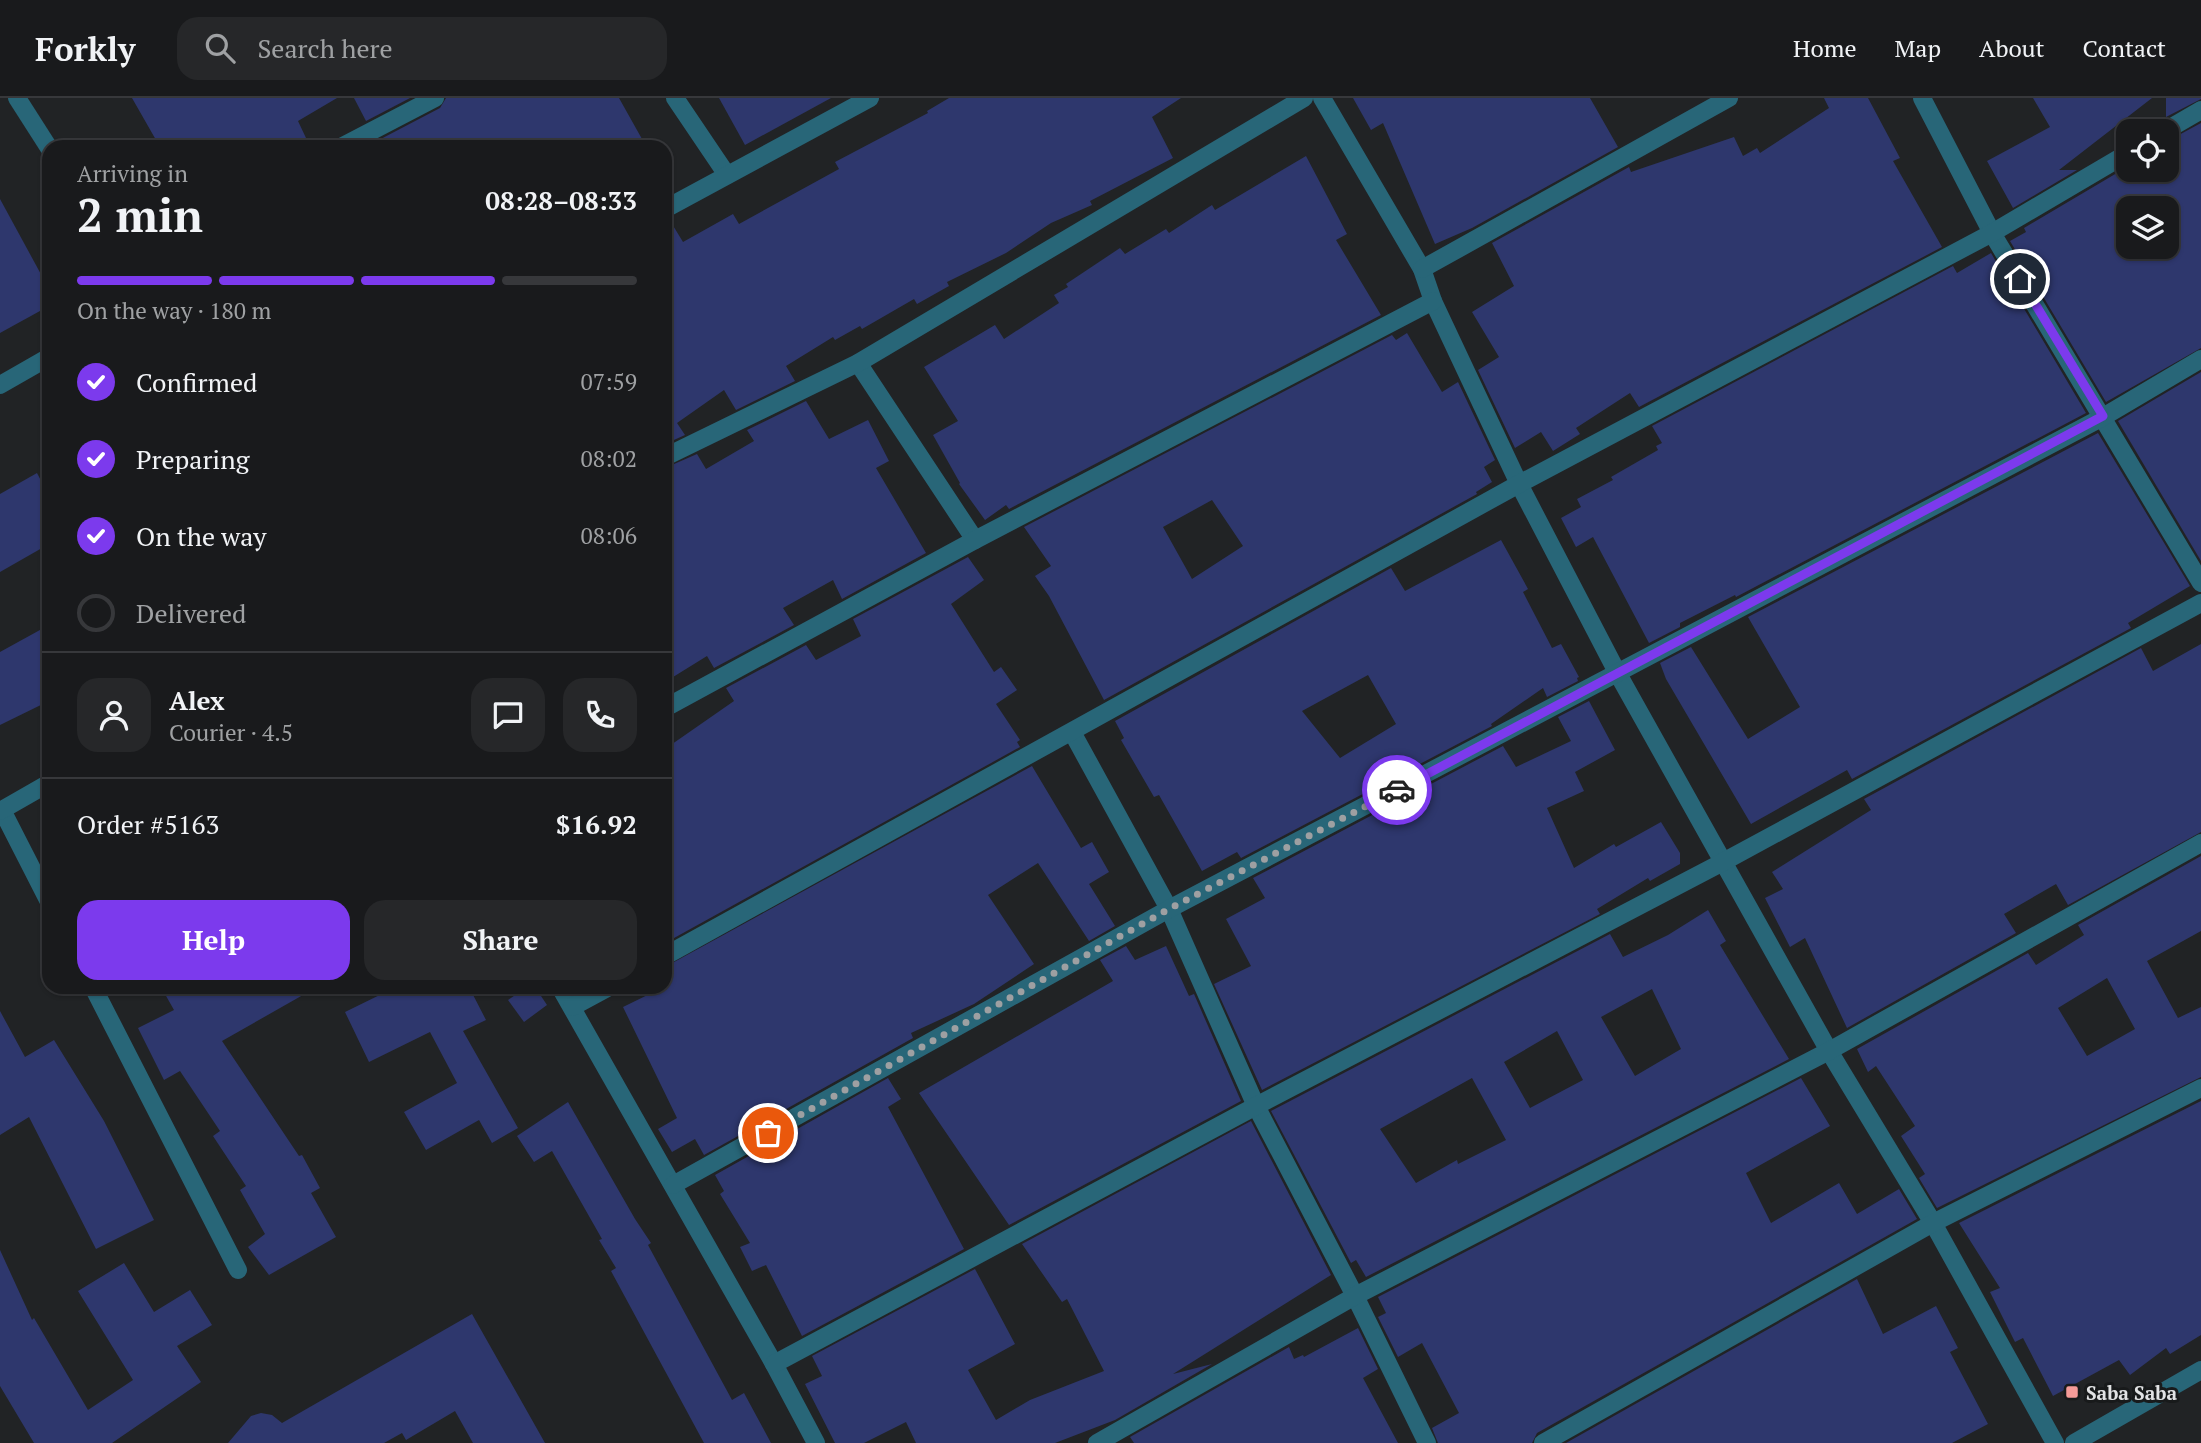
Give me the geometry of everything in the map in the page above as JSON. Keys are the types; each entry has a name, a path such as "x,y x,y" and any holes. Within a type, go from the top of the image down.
{"street":[{"path":"17,98 44,140"},
{"path":"354,140 435,98"},
{"path":"675,98 727,175"},
{"path":"672,205 870,98"},
{"path":"672,454 858,363 1304,98"},
{"path":"1322,98 1422,269 1433,301 1520,484 1618,674 1829,1051 1933,1223 2055,1443"},
{"path":"1422,269 1729,98"},
{"path":"1922,98 1992,233 2201,583"},
{"path":"2179,123 2201,110"},
{"path":"672,952 1520,484 1992,233 2116,160"},
{"path":"672,704 975,540 1433,301"},
{"path":"673,1185 1169,909 2103,416 2201,359"},
{"path":"0,384 42,362"},
{"path":"858,363 975,540"},
{"path":"774,1364 1256,1106 1723,862 2201,603"},
{"path":"1072,732 1169,909 1256,1106 1355,1296 1427,1443"},
{"path":"42,787 1,810 42,889"},
{"path":"1097,1443 1355,1296 1829,1051 2201,844"},
{"path":"97,994 238,1270"},
{"path":"564,994 816,1443"},
{"path":"572,1007 596,994"},
{"path":"1543,1443 1933,1223 2201,1088"},
{"path":"2074,1443 2201,1370"}],"building":[{"path":"132,98 337,98 298,121 306,138 302,140 156,140"},
{"path":"354,98 410,98 366,121"},
{"path":"446,98 619,98 642,139 379,140 440,108"},
{"path":"719,98 831,98 745,145"},
{"path":"949,98 1181,98 1152,117 1173,158 1090,201 1092,205 1051,223 1006,253 947,282 949,286 917,304 914,299 862,329 860,326 835,340 833,337 786,366 795,381 736,410 724,390 677,423 685,435 672,441 672,224 683,242 733,214 739,224 839,169 835,162 928,113 927,111"},
{"path":"1353,98 1590,98 1618,147 1472,228 1435,244 1383,123 1371,130"},
{"path":"1824,98 1868,98 1900,158 1893,161 1942,247 1639,407 1630,393 1576,428 1580,434 1553,451 1541,432 1515,448 1478,370 1499,357 1472,312 1514,286 1492,243 1629,167 1631,172 1734,137 1743,156 1757,148 1760,153 1829,108"},
{"path":"2033,98 2152,98 2125,119 2116,119 2116,126 2059,170 2077,170 2013,208 1987,161 2050,127"},
{"path":"2166,98 2201,98 2201,99 2166,117"},
{"path":"2201,123 2201,348 2106,402 2010,241 2026,232 2024,228 2116,174 2116,182 2179,182 2179,135"},
{"path":"1306,156 1347,234 1336,240 1381,315 1009,509 1006,505 985,520 959,484 933,435 958,421 924,367 995,325 1004,339 1059,303 1054,295 1068,287 1066,284 1120,248 1125,254 1166,229 1169,233 1212,205 1215,210"},
{"path":"0,199 42,276 42,310 0,333"},
{"path":"1991,253 2086,413 1736,597 1735,595 1680,623 1680,627 1649,643 1593,537 1576,547 1561,518 1581,507 1577,499 1613,480 1611,477 1658,450 1656,446 1662,443 1652,426 1953,266 1957,273"},
{"path":"1407,333 1442,392 1458,382 1495,460 1484,467 1492,482 1476,492 1477,494 1104,700 1049,596 1035,576 1051,566 1024,527 1392,335 1396,340","holes":["1212,500 1243,546 1192,579 1163,527"]},
{"path":"2201,372 2201,561 2118,421"},
{"path":"806,401 829,439 868,420 889,461 876,468 926,553 842,599 833,580 783,608 794,625 714,668 707,656 672,678 672,465 697,454 706,469 754,441 747,430"},
{"path":"2098,433 2190,586 2128,623 2131,628 1852,779 1847,770 1751,824 1666,679 1660,663 1691,647 1748,739 1800,707 1748,617"},
{"path":"37,473 42,483 42,548 0,572 0,494"},
{"path":"1501,540 1528,589 1523,592 1552,648 1561,644 1579,677 1578,681 1547,697 1543,688 1491,724 1492,726 1241,858 1237,852 1202,871 1159,795 1154,797 1121,740 1124,738 1115,721 1391,568 1405,591","holes":["1368,675 1396,724 1340,758 1302,711"]},
{"path":"968,557 984,580 951,604 994,672 1001,667 1017,690 996,704 1020,740 1017,742 1020,747 672,939 672,744 734,701 726,688 806,645 816,660 861,636 853,619"},
{"path":"42,629 42,704 0,725 0,652"},
{"path":"2201,644 2201,832 2068,905 2056,884 2004,914 2016,933 1847,1028 1805,938 1790,947 1765,898 1783,889 1772,872 1871,810 1864,799 2141,648 2153,671"},
{"path":"1589,701 1615,750 1575,772 1584,791 1547,808 1574,868 1614,844 1616,847 1661,822 1680,853 1680,864 1650,881 1648,878 1597,909 1600,914 1262,1090 1214,984 1251,966 1226,919 1265,898 1253,878 1503,746 1516,767 1571,741 1558,717"},
{"path":"1032,766 1081,848 1092,842 1109,872 1089,884 1115,926 1089,941 1038,863 988,895 1034,964 974,1004 911,1033 913,1038 704,1155 695,1139 672,1152 658,1129 677,1118 623,1007 650,994 672,994 672,963"},
{"path":"2201,856 2201,931 2147,961 2178,1018 2201,1007 2201,1077 1937,1208 1919,1178 1925,1174 1901,1136 1915,1126 1876,1066 1868,1072 1857,1049 2028,953 2036,965 2084,935 2078,925","holes":["2107,978 2135,1029 2087,1056 2058,1008"]},
{"path":"1708,910 1726,941 1720,945 1789,1059 1366,1277 1356,1260 1351,1263 1271,1111 1610,934 1623,957 1668,935","holes":["1652,989 1681,1049 1635,1076 1601,1017","1557,1031 1583,1080 1530,1108 1504,1062","1472,1078 1506,1140 1458,1164 1457,1160 1416,1183 1380,1129"]},
{"path":"1126,946 1135,960 1166,946 1189,996 1194,994 1241,1101 1009,1225 919,1093 1113,981 1100,960"},
{"path":"165,994 305,994 222,1041 299,1156 302,1155 320,1188 311,1193 336,1237 269,1275 248,1247 265,1234 240,1190 246,1186 213,1136 220,1131 180,1071 164,1080 138,1028 174,1010"},
{"path":"382,994 473,994 486,1020 463,1031 518,1128 492,1143 479,1120 426,1150 404,1112 457,1083 430,1032 369,1062 345,1012"},
{"path":"517,994 540,994 547,1005 524,1022 508,1000"},
{"path":"0,1011 25,1057 54,1040 104,1121 154,1220 96,1249 29,1117 0,1135"},
{"path":"888,1078 901,1099 888,1107 964,1249 802,1336 766,1265 752,1271 740,1247 750,1243 720,1194 724,1191 715,1175"},
{"path":"1801,1078 1830,1126 1746,1173 1771,1223 1839,1183 1857,1214 1899,1189 1917,1219 1537,1433 1532,1443 1438,1443 1432,1428 1459,1413 1422,1343 1398,1357 1378,1317 1386,1313 1378,1297"},
{"path":"2201,1101 2201,1335 2170,1354 2166,1348 2130,1375 2119,1360 2053,1396 2023,1338 2015,1342 1990,1292 2000,1288 1959,1223"},
{"path":"568,1102 651,1243 648,1245 732,1400 744,1393 771,1443 704,1443 611,1271 616,1268 599,1240 602,1239 552,1151 534,1162 517,1136"},
{"path":"1251,1121 1331,1275 1173,1374 1212,1364 1115,1420 1055,1443 916,1443 906,1422 864,1443 835,1443 805,1384 822,1376 812,1356 975,1269 1015,1344 968,1370 996,1420 1030,1400 1104,1371 1067,1299 1062,1302 1022,1244"},
{"path":"0,1250 32,1320 34,1318 88,1410 133,1380 78,1291 124,1263 154,1312 190,1290 212,1325 177,1346 201,1382 112,1443 34,1443 0,1386"},
{"path":"1857,1279 1883,1334 1936,1306 1958,1348 1950,1352 1988,1424 1952,1443 1566,1443"},
{"path":"472,1314 545,1443 473,1443 455,1411 406,1440 402,1433 384,1443 228,1443 251,1416 261,1413 272,1415 282,1423"},
{"path":"1358,1328 1378,1369 1363,1378 1398,1443 1134,1443 1130,1437 1289,1347 1294,1359 1303,1355 1304,1357"}],"way so far":[{"path":"768,1133 1169,909 1397,790"}],"place":[{"name":"Saba Saba","path":"2072,1392"}],"route":[{"path":"1397,790 2103,416 2020,279"}]}
